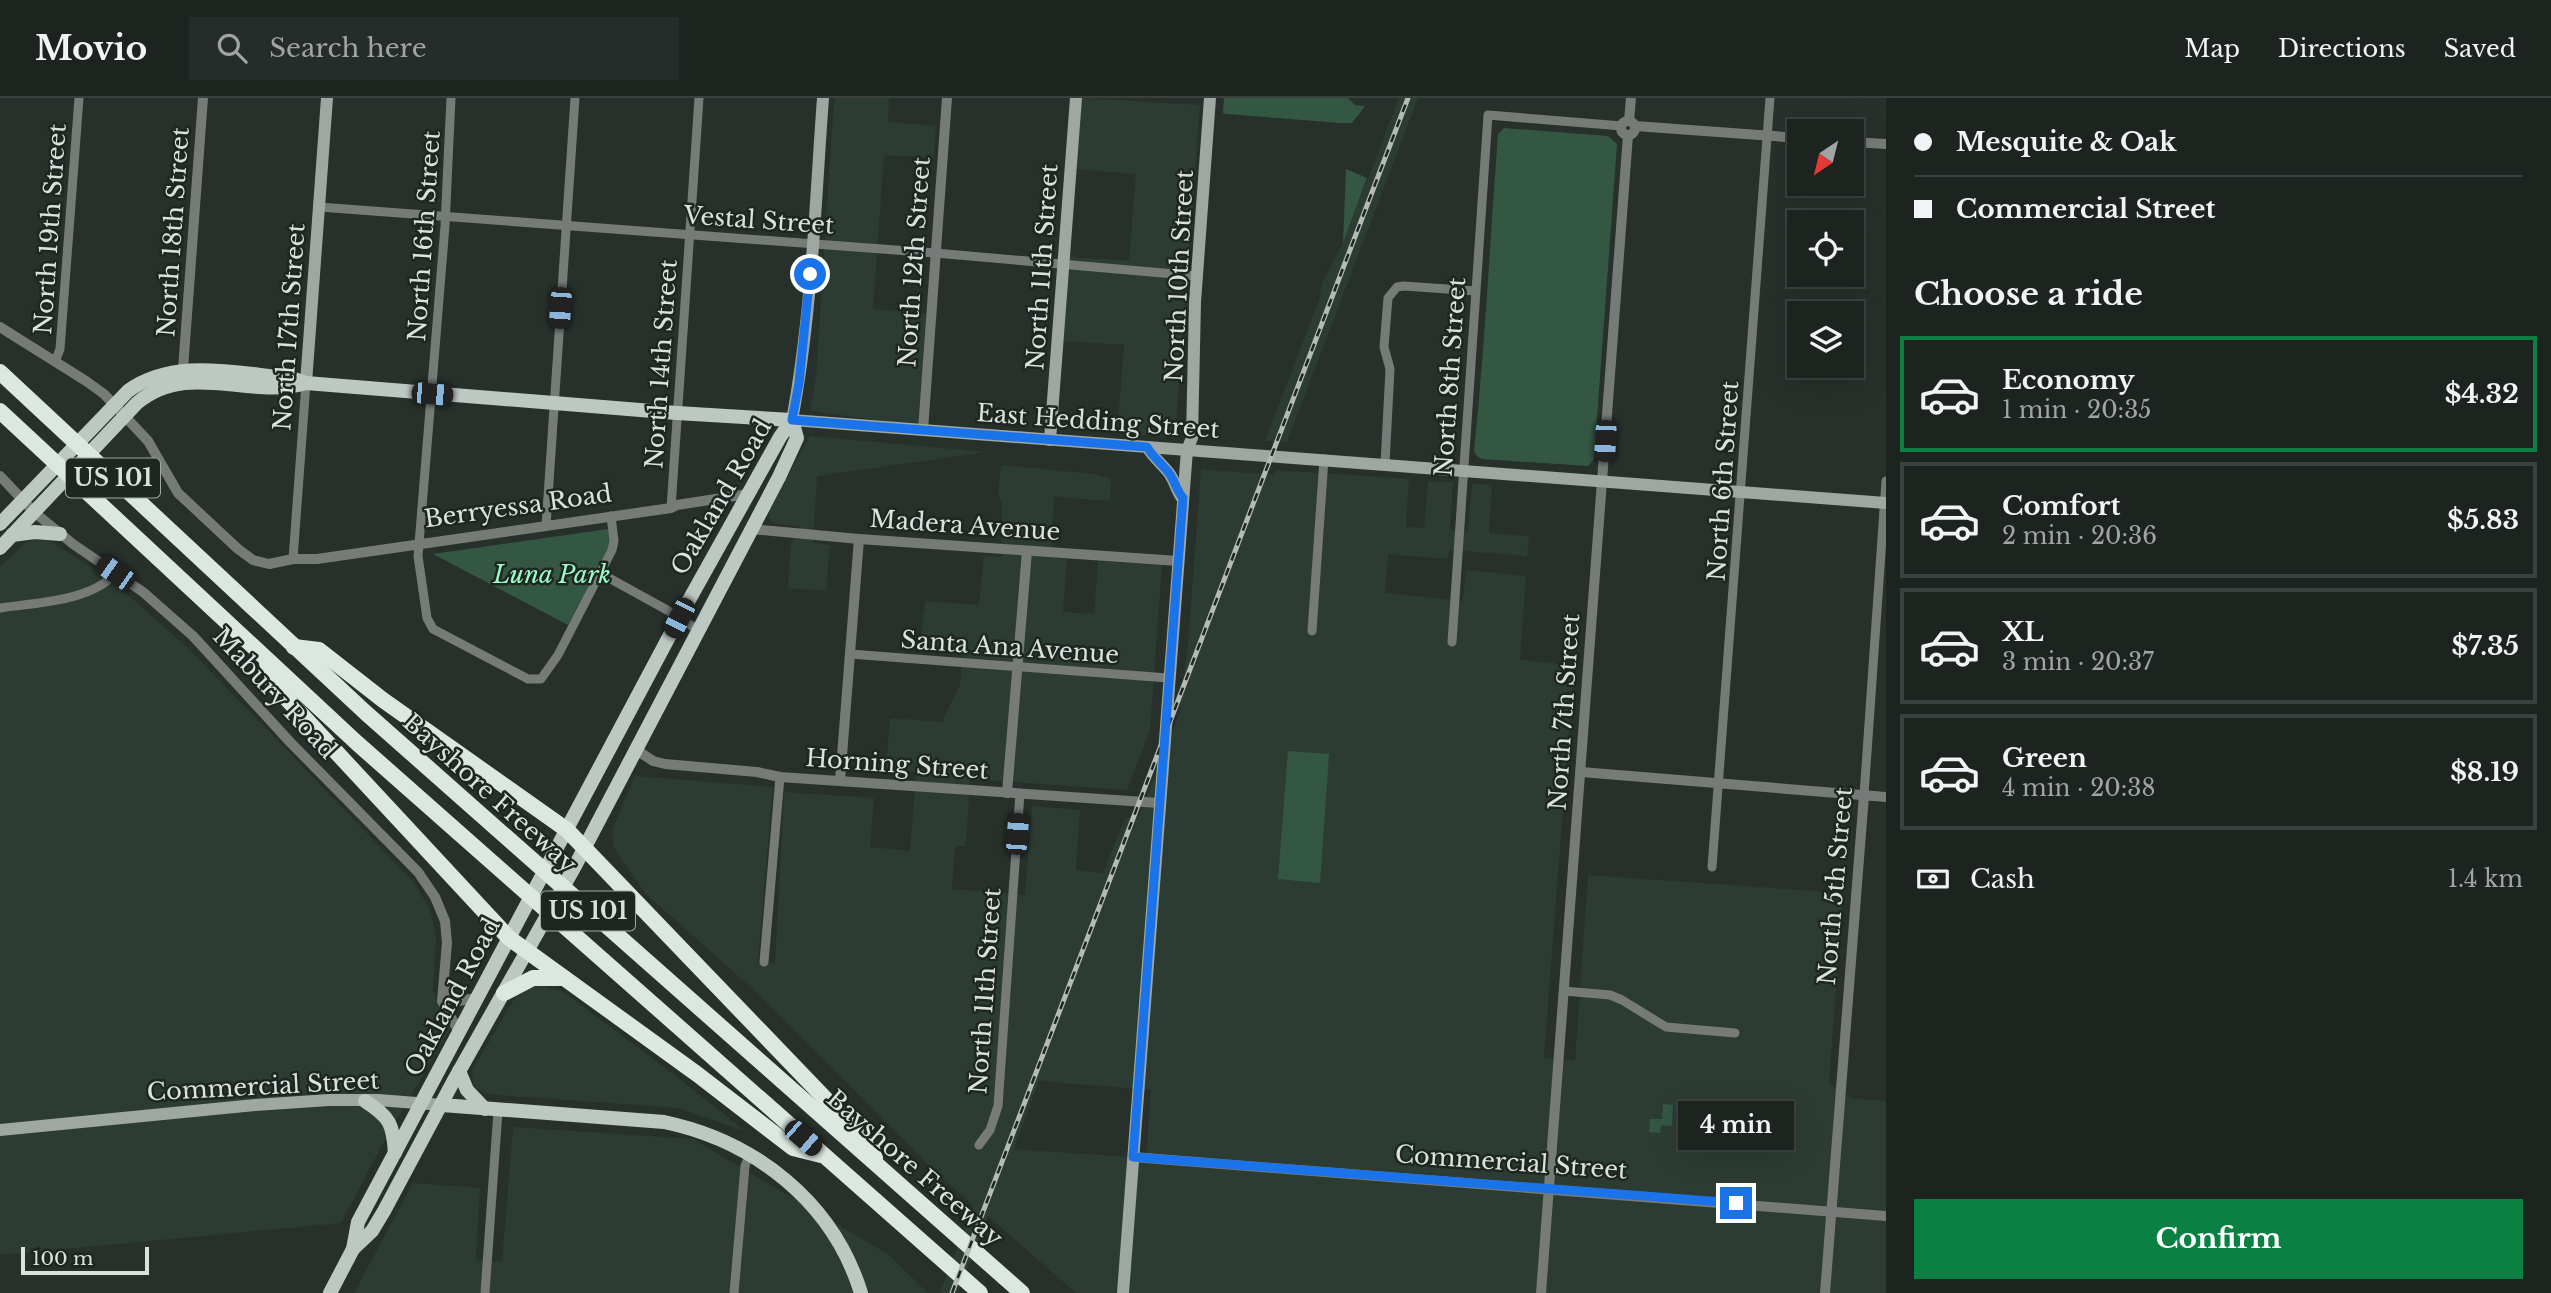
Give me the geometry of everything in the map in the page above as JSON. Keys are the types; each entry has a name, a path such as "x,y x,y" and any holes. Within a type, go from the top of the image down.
{"highway":[{"name":"Bayshore Freeway","path":"0,372 294,647 504,837 1022,1293"},
{"name":"Bayshore Freeway","path":"0,411 266,661 510,880 980,1293"},
{"path":"294,647 319,650 383,700 568,830 864,1139 884,1172"},
{"path":"266,661 274,685 511,934 564,978 697,1074 793,1148 823,1155"},
{"path":"504,993 533,978 564,978"}],"main road":[{"name":"North 17th Street","path":"306,383 327,98"},
{"path":"792,420 799,383 813,243 823,98"},
{"name":"North 11th Street","path":"1050,440 1076,98"},
{"name":"North 10th Street","path":"1123,1293 1168,678 1187,450 1192,438 1197,276 1210,98"},
{"name":"East Hedding Street","path":"34,512 101,431 114,405 144,381 183,369 291,378 306,383 554,404 1324,459 1885,503"},
{"name":"East Hedding Street","path":"22,502 101,431 125,416 151,392 179,383 288,388 306,383"},
{"name":"Oakland Road","path":"330,1293 353,1249 358,1222 476,998 679,618 792,420"},
{"name":"Oakland Road","path":"353,1249 372,1231 575,866 797,438 792,420"},
{"path":"1147,447 1171,476 1176,491 1183,498"},
{"path":"0,524 22,502"},
{"path":"0,548 34,512"},
{"path":"12,535 35,532 60,534"},
{"path":"459,1071 467,1090 491,1110"},
{"name":"Commercial Street","path":"0,1130 330,1100 633,1119 696,1128 750,1153 802,1194 836,1238 861,1293"},
{"path":"365,1101 390,1121 395,1155"}],"street":[{"name":"North 19th Street","path":"55,362 60,349 79,98"},
{"name":"North 18th Street","path":"183,369 203,98"},
{"name":"North 16th Street","path":"452,98 418,556 427,618 433,629 528,679 535,680 546,675 600,573"},
{"path":"546,526 575,98"},
{"name":"North 14th Street","path":"671,508 699,98"},
{"name":"North 12th Street","path":"923,430 947,98"},
{"name":"North 7th Street","path":"1541,1293 1631,98"},
{"name":"North 6th Street","path":"1713,867 1770,98"},
{"name":"North 8th Street","path":"1451,642 1488,116 1628,127"},
{"path":"1628,127 1787,137"},
{"path":"1864,143 1886,144"},
{"name":"Vestal Street","path":"319,207 813,243 1197,276"},
{"path":"1385,464 1390,369 1384,347 1388,298 1397,287 1404,286 1475,291"},
{"name":"Berryessa Road","path":"0,327 86,381 114,405 148,441 178,493 238,549 253,560 269,564 671,508 748,494"},
{"name":"North 17th Street","path":"293,559 306,383"},
{"path":"1312,631 1324,459"},
{"name":"Mabury Road","path":"0,476 22,502 60,534 143,592 193,636 290,742 418,872 435,897 445,921 447,943 442,1001 459,1032"},
{"name":"North 5th Street","path":"1825,1293 1886,481"},
{"path":"611,516 614,541 600,573 698,630"},
{"name":"Madera Avenue","path":"750,529 1178,561"},
{"path":"840,781 859,539"},
{"path":"1007,793 1027,551"},
{"path":"0,608 87,593 108,582 115,573"},
{"name":"Santa Ana Avenue","path":"850,654 1168,678"},
{"name":"Horning Street","path":"635,749 653,761 665,764 780,776 1160,803"},
{"path":"1581,772 1886,797"},
{"path":"764,962 780,776"},
{"name":"North 11th Street","path":"979,1145 990,1130 998,1106 1020,793"},
{"path":"444,985 459,1001 476,998"},
{"path":"1564,991 1610,995 1666,1027 1735,1033"},
{"path":"485,1293 491,1110"},
{"path":"734,1293 745,1166 750,1153"},
{"name":"Commercial Street","path":"1133,1157 1886,1216"}],"shaded area":[{"path":"834,98 889,98 888,122 936,126 934,158 884,155 873,309 926,313 919,426 810,411 816,377"},
{"path":"1081,98 1200,105 1175,438 1117,433 1124,345 1064,341 1070,257 1129,261 1136,174 1076,169"},
{"path":"1399,98 1418,98 1287,442 1265,441 1319,300 1322,283 1343,243"},
{"path":"810,436 987,452 817,476 813,543 830,545 826,591 788,588 791,543 801,526 776,524 769,519 769,509"},
{"path":"1001,465 1095,474 1111,479 1110,501 1054,497 1051,557 1067,559 1063,612 1094,614 1098,561 1162,565 1150,730 1127,790 970,779 966,846 955,846 952,889 1025,895 1032,806 1080,810 1076,870 1103,873 1125,818 1138,818 1182,708 1179,707 1188,644 1201,469 1274,475 1276,470 1409,479 1406,527 1424,528 1428,481 1453,482 1450,530 1468,532 1472,484 1492,485 1489,533 1529,536 1527,556 1449,550 1448,559 1388,554 1385,593 1463,601 1466,570 1526,576 1520,660 1574,665 1544,1058 1575,1060 1588,875 1843,893 1829,1083 1851,1098 1886,1101 1886,1293 1076,1293 988,1216 958,1293 940,1293 973,1205 929,1166 756,992 645,893 614,848 612,830 635,776 773,787 758,961 775,964 784,792 874,798 870,847 910,851 916,772 886,769 890,718 942,722 960,685 962,655 920,651 921,615 924,615 925,601 979,605 984,556 1001,557 1002,502 998,496","holes":["1039,1081 1151,1090 1146,1158 1014,1149"]},
{"path":"44,537 110,579 190,650 413,881 430,909 436,936 433,991 450,1029 386,1138 341,1223 0,1255 0,567 25,543"},
{"path":"538,985 562,991 745,1131 678,1108 484,1094 473,1084 472,1070 519,991"},
{"path":"513,1127 693,1139 889,1255 928,1293 354,1293 413,1183 480,1188 476,1260 502,1262"}],"green space":[{"path":"1224,98 1348,98 1355,105 1365,106 1352,123 1340,123 1227,114 1223,113"},
{"path":"1504,128 1608,136 1617,144 1594,459 1588,466 1482,459 1474,452 1498,134"},
{"path":"1346,169 1367,178 1343,243"},
{"name":"Luna Park","path":"608,529 610,544 568,625 433,554"},
{"path":"1288,751 1329,754 1320,883 1278,879"},
{"path":"1663,1104 1673,1105 1672,1126 1661,1125 1660,1133 1649,1132 1650,1119 1662,1119"}],"railway":[{"path":"952,1293 1408,98"}],"route":[{"path":"810,274 799,383 792,420 1147,447 1171,476 1176,491 1183,498 1133,1157 1736,1203"}]}
